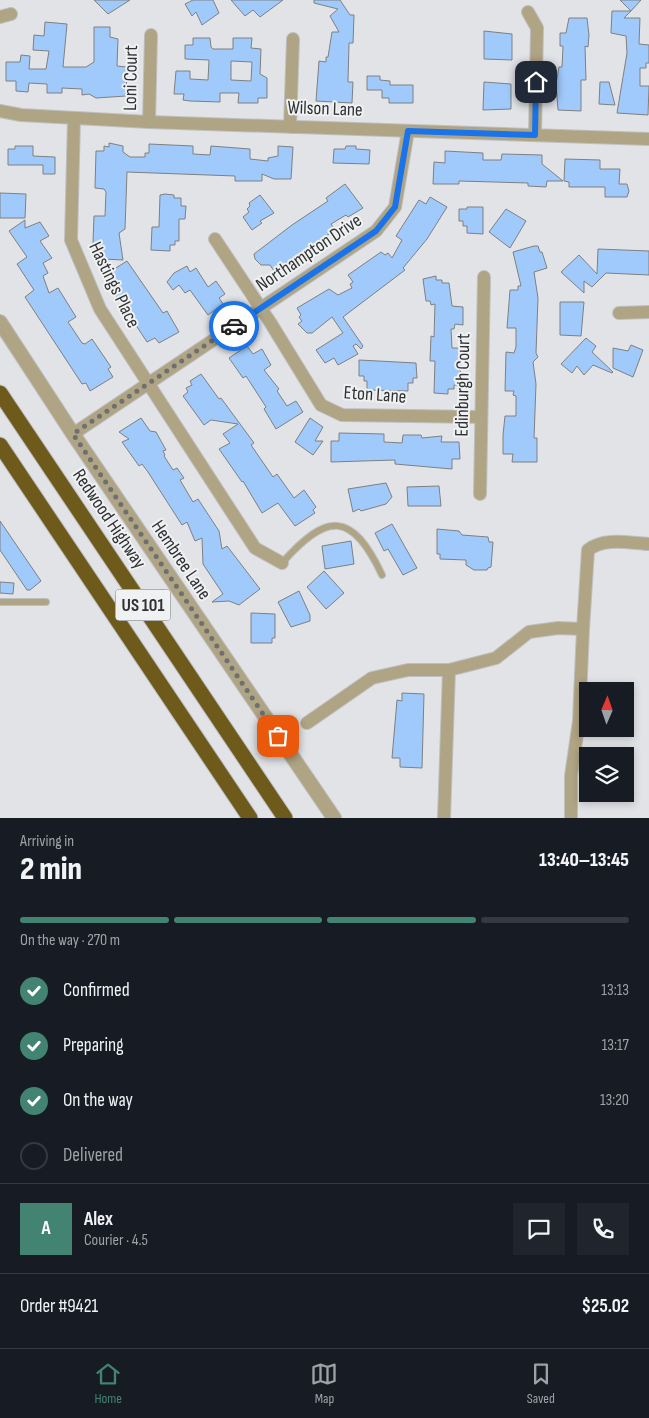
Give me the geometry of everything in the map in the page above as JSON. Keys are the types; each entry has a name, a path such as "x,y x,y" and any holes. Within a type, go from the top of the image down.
{"highway":[{"name":"Redwood Highway","path":"0,393 286,818"},
{"name":"US 101","path":"0,444 250,818"}],"street":[{"path":"528,12 538,28 535,135"},
{"name":"Loni Court","path":"149,122 151,35"},
{"path":"290,126 293,38"},
{"name":"Wilson Lane","path":"0,111 21,115 149,122 649,139"},
{"name":"Hastings Place","path":"74,118 71,240 100,309 255,548 282,563"},
{"name":"Northampton Drive","path":"73,434 376,231 395,207 408,131"},
{"name":"Eton Lane","path":"215,239 261,308 321,405 342,415 481,417"},
{"name":"Edinburgh Court","path":"480,494 484,277"},
{"path":"619,314 649,312"},
{"name":"Hembree Lane","path":"0,322 73,434 334,818"},
{"path":"570,818 571,776 579,721 588,550 595,544 605,542 649,544"},
{"path":"307,723 372,678 408,670 448,670 496,658 529,632 558,628 583,629"},
{"path":"444,818 448,670"}],"lane":[{"path":"282,563 298,545 324,526 336,525 355,534 364,542 382,575"},
{"path":"0,602 46,602"}],"building":[{"path":"94,0 130,0 108,14"},
{"path":"193,0 213,0 219,13 202,25 196,12 192,16 185,4"},
{"path":"231,0 283,0 260,17 253,10 245,16"},
{"path":"314,0 340,0 350,15 354,15 353,43 349,43 348,82 353,82 352,103 316,101 319,61 326,62 332,32 339,32 330,16 338,9 314,3"},
{"path":"620,0 641,0 631,11"},
{"path":"612,11 631,11 624,18 640,18 639,44 649,45 649,63 646,63 646,68 640,68 640,86 649,86 648,115 617,113 627,53 626,36 611,33"},
{"path":"569,18 587,18 589,35 588,47 585,46 586,80 581,80 581,111 558,110 556,84 559,67 562,67 563,46 560,46 560,33 566,33"},
{"path":"45,22 67,24 63,67 86,67 94,62 94,27 110,27 110,37 118,39 117,66 127,67 126,96 96,98 89,94 82,95 82,89 62,88 62,93 47,93 47,84 29,83 28,92 16,91 16,81 6,81 6,62 20,62 21,55 30,56 29,69 46,69 49,51 33,50 34,35 44,36"},
{"path":"484,31 512,34 512,60 484,59"},
{"path":"193,38 210,38 213,49 233,49 233,38 252,38 251,48 261,49 260,74 267,78 267,98 258,98 258,103 238,103 239,93 220,93 220,102 190,101 183,100 184,94 174,94 176,71 190,71 190,79 208,80 209,60 185,59 185,45 193,45","holes":["231,61 252,62 251,81 231,80"]},
{"path":"367,76 380,76 380,80 390,81 390,85 413,85 413,103 389,103 389,98 382,98 382,90 367,90"},
{"path":"484,82 511,84 511,109 483,110"},
{"path":"600,82 609,82 615,105 599,104"},
{"path":"109,143 123,146 123,152 130,157 145,157 145,153 149,153 149,144 193,146 193,154 210,155 211,146 250,149 250,159 268,161 268,158 278,156 278,146 293,147 291,179 274,179 262,174 262,181 235,181 235,176 127,172 125,229 119,233 123,260 103,259 103,256 95,256 93,242 94,216 105,216 106,192 104,189 95,188 96,151 104,151 104,146 109,147"},
{"path":"15,146 33,146 33,156 55,157 55,174 43,174 43,165 8,165 8,149 15,149"},
{"path":"346,146 356,146 356,149 370,150 369,164 333,163 334,149 345,149"},
{"path":"445,151 483,153 483,160 501,160 502,154 542,155 542,164 563,181 547,181 546,187 528,186 528,183 459,181 459,184 433,184 434,162 445,163"},
{"path":"565,159 600,160 600,169 620,169 619,184 627,184 629,191 627,197 605,197 605,187 569,187 569,182 564,181"},
{"path":"345,184 363,208 331,224 335,230 274,271 270,265 261,265 255,259 254,254 328,201 326,198"},
{"path":"0,193 26,194 25,218 0,218"},
{"path":"160,195 174,195 174,198 181,198 181,206 186,206 185,219 179,219 179,241 175,241 175,245 170,245 170,251 151,250 152,227 159,227"},
{"path":"260,195 274,213 260,221 262,223 252,230 243,217 249,212 247,209 250,206 249,203"},
{"path":"430,197 447,207 427,239 403,268 405,270 343,317 363,346 361,349 356,344 353,346 358,354 338,365 334,358 325,363 316,350 343,333 332,317 312,333 307,333 298,324 302,321 297,308 329,289 338,295 352,288 350,284 353,282 348,275 381,252 385,255 388,253 392,258 402,240 396,236 419,200 426,204"},
{"path":"467,207 483,207 483,234 467,233 467,226 463,226 463,221 459,221 459,209 467,209"},
{"path":"506,209 526,221 510,248 489,232"},
{"path":"25,220 25,228 40,222 49,236 40,241 52,258 43,263 48,273 43,276 49,293 58,288 76,317 68,322 82,343 85,344 92,339 111,367 108,369 113,377 90,391 86,383 82,384 25,297 34,290 17,264 27,257 9,231"},
{"path":"538,246 540,252 542,252 547,268 534,272 538,298 536,353 538,357 533,362 536,384 534,438 537,438 537,462 512,462 513,454 503,454 503,435 505,416 516,416 516,396 513,395 514,391 505,391 506,352 514,353 516,347 516,328 507,328 510,290 518,290 518,286 521,286 513,252"},
{"path":"598,249 649,251 649,275 606,273 592,287 584,281 584,293 561,272 579,255 597,274"},
{"path":"127,261 163,313 167,311 179,332 159,343 155,338 147,342 108,283 115,278 111,271"},
{"path":"187,266 190,272 196,268 208,287 216,281 225,294 219,298 223,304 208,315 190,290 185,293 179,285 173,290 167,282 174,273"},
{"path":"436,276 436,280 442,280 442,283 449,283 452,306 463,307 463,325 455,324 454,329 451,329 452,348 461,348 460,385 454,385 454,389 448,389 448,394 434,393 435,361 430,361 431,336 434,337 435,304 431,305 430,301 426,301 423,279"},
{"path":"560,302 584,302 581,336 560,335"},
{"path":"586,338 596,346 592,352 612,373 593,365 584,375 577,366 572,373 561,364"},
{"path":"631,345 643,350 633,377 613,368 613,348 628,351"},
{"path":"247,346 253,354 262,349 271,365 264,370 279,389 277,391 287,406 296,401 303,412 276,429 264,409 266,407 246,376 243,378 229,358"},
{"path":"359,360 416,363 417,378 413,378 413,383 408,383 408,391 367,390 367,381 364,381 364,376 359,376"},
{"path":"201,374 254,443 251,445 273,477 277,474 294,498 304,490 316,507 313,510 315,513 295,526 278,503 262,513 243,481 219,449 230,443 223,434 238,424 211,420 204,425 183,396 188,392 186,388 192,385 190,381"},
{"path":"141,418 150,431 156,432 166,450 163,451 164,456 173,470 177,468 184,478 180,480 193,502 198,499 219,531 222,549 227,546 260,589 239,605 229,601 212,602 223,594 203,564 202,538 195,541 187,522 182,525 148,472 142,464 139,466 122,442 129,439 119,432"},
{"path":"310,418 323,427 315,441 323,441 313,455 295,442"},
{"path":"339,433 384,434 384,442 402,443 403,435 421,435 422,438 442,436 441,442 459,442 460,459 452,459 452,469 395,464 395,460 331,462 331,441 339,441"},
{"path":"386,483 392,497 386,504 361,511 359,509 353,512 348,489"},
{"path":"439,486 441,506 408,506 407,487"},
{"path":"0,521 41,581 30,590 27,590 0,550"},
{"path":"392,524 417,568 403,575 388,549 384,551 375,533"},
{"path":"437,529 459,531 462,535 488,537 489,542 493,542 491,567 487,570 474,570 466,565 466,560 440,559 440,554 437,554"},
{"path":"351,541 354,564 325,569 322,546"},
{"path":"324,571 344,593 326,609 307,587"},
{"path":"0,582 14,583 13,594 0,593"},
{"path":"299,591 310,615 310,621 291,627 278,602"},
{"path":"251,613 275,614 275,638 272,638 272,643 251,643"},
{"path":"402,693 424,694 422,768 400,767 400,758 392,758 397,700 402,701"}],"way so far":[{"path":"234,326 149,384 88,422 73,434 278,736"}],"route":[{"path":"234,326 376,231 395,207 408,131 535,135 536,82"}]}
